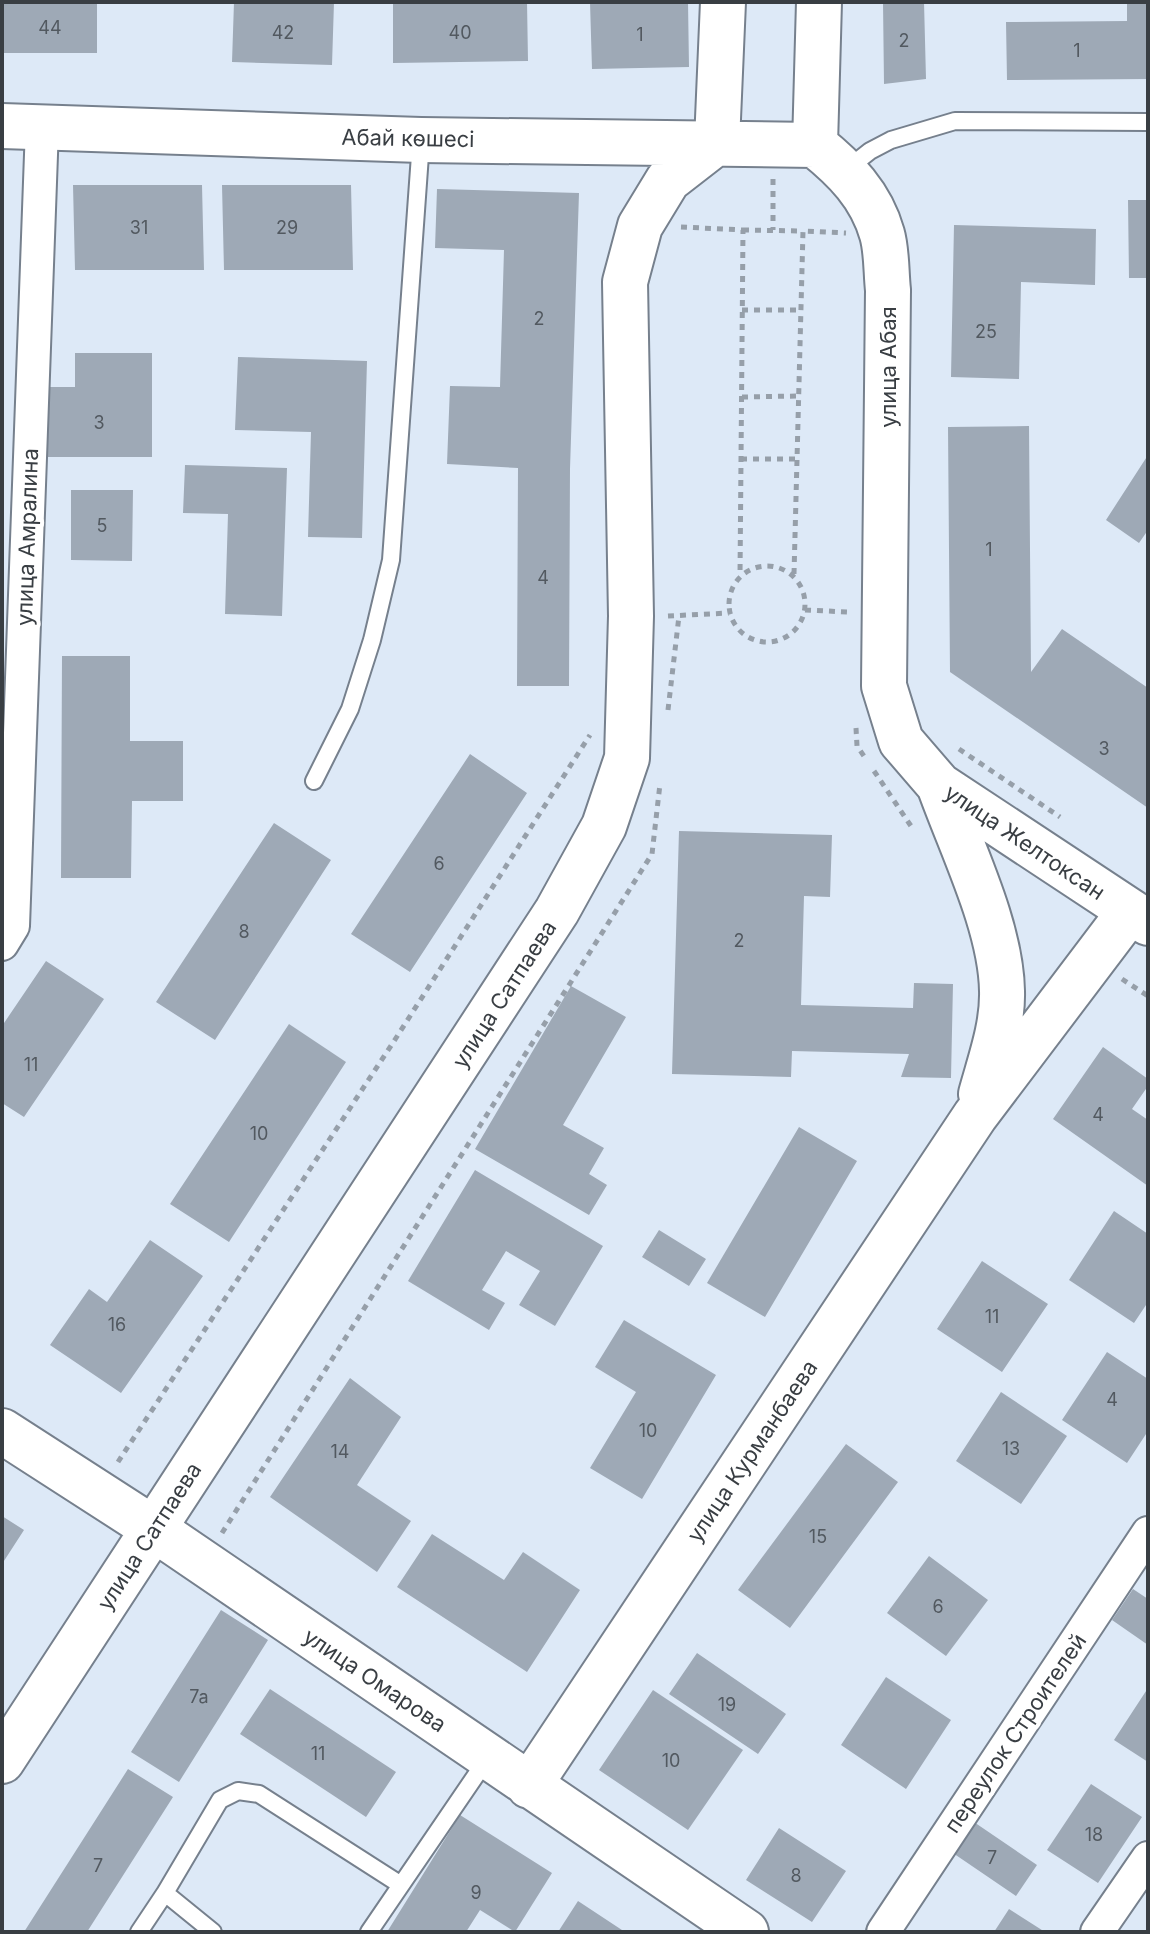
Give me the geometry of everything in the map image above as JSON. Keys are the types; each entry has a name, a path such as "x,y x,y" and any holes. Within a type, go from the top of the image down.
{"main road":[{"path":"717,142 723,2"},
{"path":"811,153 819,2"},
{"name":"Абай көшесі","path":"22,127 421,140 717,142 811,153"},
{"name":"улица Сатпаева","path":"2,1761 557,911 604,826 627,758 631,616 625,282 640,226 668,180 717,142"},
{"name":"улица Абая","path":"811,153 866,197 882,234 888,290 886,614"},
{"name":"улица Желтоксан","path":"886,614 884,686 901,741 939,785 1139,917"},
{"path":"939,785 997,945 1002,992 997,1038 975,1116"},
{"path":"975,1116 1139,917"},
{"name":"улица Курманбаева","path":"529,1786 975,1116"},
{"name":"улица Омарова","path":"2,1431 204,1562 746,1932"}],"street":[{"name":"улица Амралина","path":"2,944 13,926 22,127"},
{"name":"переулок Строителей","path":"883,1932 1148,1533"},
{"path":"1097,1932 1148,1858"}],"lane":[{"path":"811,153 870,151 891,140 955,121 1148,122"},
{"path":"314,781 350,709 372,640 391,560 421,140"},
{"path":"369,1932 488,1758"},
{"path":"139,1932 220,1800 238,1791 259,1794 401,1885"},
{"path":"165,1893 213,1932"}],"path":[{"path":"773,230 811,153"},
{"path":"640,226 882,234"},
{"path":"740,576 743,230"},
{"path":"794,574 766,565 752,568 740,576 732,586 728,600 729,613 743,635 755,641 781,640 801,623 805,610 805,596 794,574 803,231"},
{"path":"742,310 801,310"},
{"path":"742,397 798,396"},
{"path":"741,459 795,459"},
{"path":"631,616 729,613"},
{"path":"668,711 679,616"},
{"path":"98,1493 590,734"},
{"path":"946,740 1072,825"},
{"path":"204,1562 652,854 661,774"}],"building":[{"path":"2,2 97,2 97,53 2,53"},
{"path":"234,2 334,2 332,65 232,62"},
{"path":"393,2 527,2 528,61 393,63"},
{"path":"590,2 688,2 689,67 592,69"},
{"path":"883,2 924,2 926,79 884,84"},
{"path":"1127,2 1148,2 1148,79 1007,80 1006,22 1127,21"},
{"path":"73,185 202,185 204,270 75,270"},
{"path":"222,185 351,185 353,270 224,270"},
{"path":"437,189 579,193 570,469 569,686 517,686 518,468 447,464 450,386 500,387 504,250 435,248"},
{"path":"1128,200 1148,200 1148,278 1129,278"},
{"path":"954,225 1096,229 1095,285 1021,282 1019,379 951,377"},
{"path":"75,353 152,353 152,457 45,457 45,387 75,387"},
{"path":"238,357 367,361 362,538 308,537 311,432 235,430"},
{"path":"1029,426 1031,672 1062,629 1148,688 1148,808 950,672 948,427"},
{"path":"1148,455 1148,530 1139,543 1106,520"},
{"path":"185,465 287,468 282,616 225,614 228,514 183,513"},
{"path":"71,490 133,490 132,561 71,560"},
{"path":"62,656 130,656 130,741 183,741 183,801 132,801 131,878 61,878"},
{"path":"470,754 527,793 410,972 351,934"},
{"path":"274,823 331,860 215,1040 156,1002"},
{"path":"679,831 832,835 830,897 804,896 801,1005 913,1008 914,983 953,984 951,1078 901,1077 909,1054 792,1051 791,1077 672,1074"},
{"path":"46,961 104,999 24,1117 2,1103 2,1026"},
{"path":"571,986 626,1017 563,1125 604,1148 589,1174 607,1185 589,1215 475,1149"},
{"path":"289,1024 346,1062 229,1242 170,1204"},
{"path":"1103,1047 1148,1079 1148,1086 1132,1109 1148,1120 1148,1186 1053,1119"},
{"path":"799,1127 857,1161 765,1317 707,1283"},
{"path":"475,1170 603,1246 555,1326 519,1305 540,1271 506,1251 482,1290 505,1303 489,1330 408,1281"},
{"path":"1114,1211 1148,1234 1148,1302 1134,1323 1069,1280"},
{"path":"659,1230 706,1259 689,1286 642,1257"},
{"path":"150,1240 203,1276 121,1393 50,1345 89,1289 107,1302"},
{"path":"982,1261 1048,1304 1002,1372 937,1329"},
{"path":"624,1320 716,1375 642,1499 590,1468 636,1392 595,1367"},
{"path":"1107,1352 1148,1379 1148,1431 1127,1463 1062,1420"},
{"path":"350,1378 401,1417 357,1485 411,1521 377,1572 270,1497"},
{"path":"1001,1392 1067,1436 1021,1504 956,1461"},
{"path":"846,1444 898,1482 790,1628 738,1590"},
{"path":"2,1516 24,1530 2,1564"},
{"path":"432,1534 504,1580 523,1552 580,1590 527,1672 397,1587"},
{"path":"929,1556 988,1600 946,1656 887,1613"},
{"path":"1133,1589 1148,1599 1148,1645 1112,1620"},
{"path":"221,1610 268,1640 179,1782 131,1752"},
{"path":"697,1653 786,1714 758,1754 669,1694"},
{"path":"886,1677 951,1720 906,1789 841,1745"},
{"path":"1148,1688 1148,1762 1114,1740"},
{"path":"270,1689 396,1772 366,1817 240,1734"},
{"path":"653,1690 743,1750 688,1830 599,1770"},
{"path":"128,1769 173,1797 87,1932 24,1932"},
{"path":"1091,1784 1142,1817 1098,1883 1047,1850"},
{"path":"460,1815 552,1873 515,1932 480,1910 466,1932 387,1932"},
{"path":"968,1818 1037,1865 1016,1896 947,1849"},
{"path":"779,1828 846,1871 812,1922 746,1880"},
{"path":"578,1901 625,1932 558,1932"},
{"path":"1009,1909 1045,1932 994,1932"}]}
